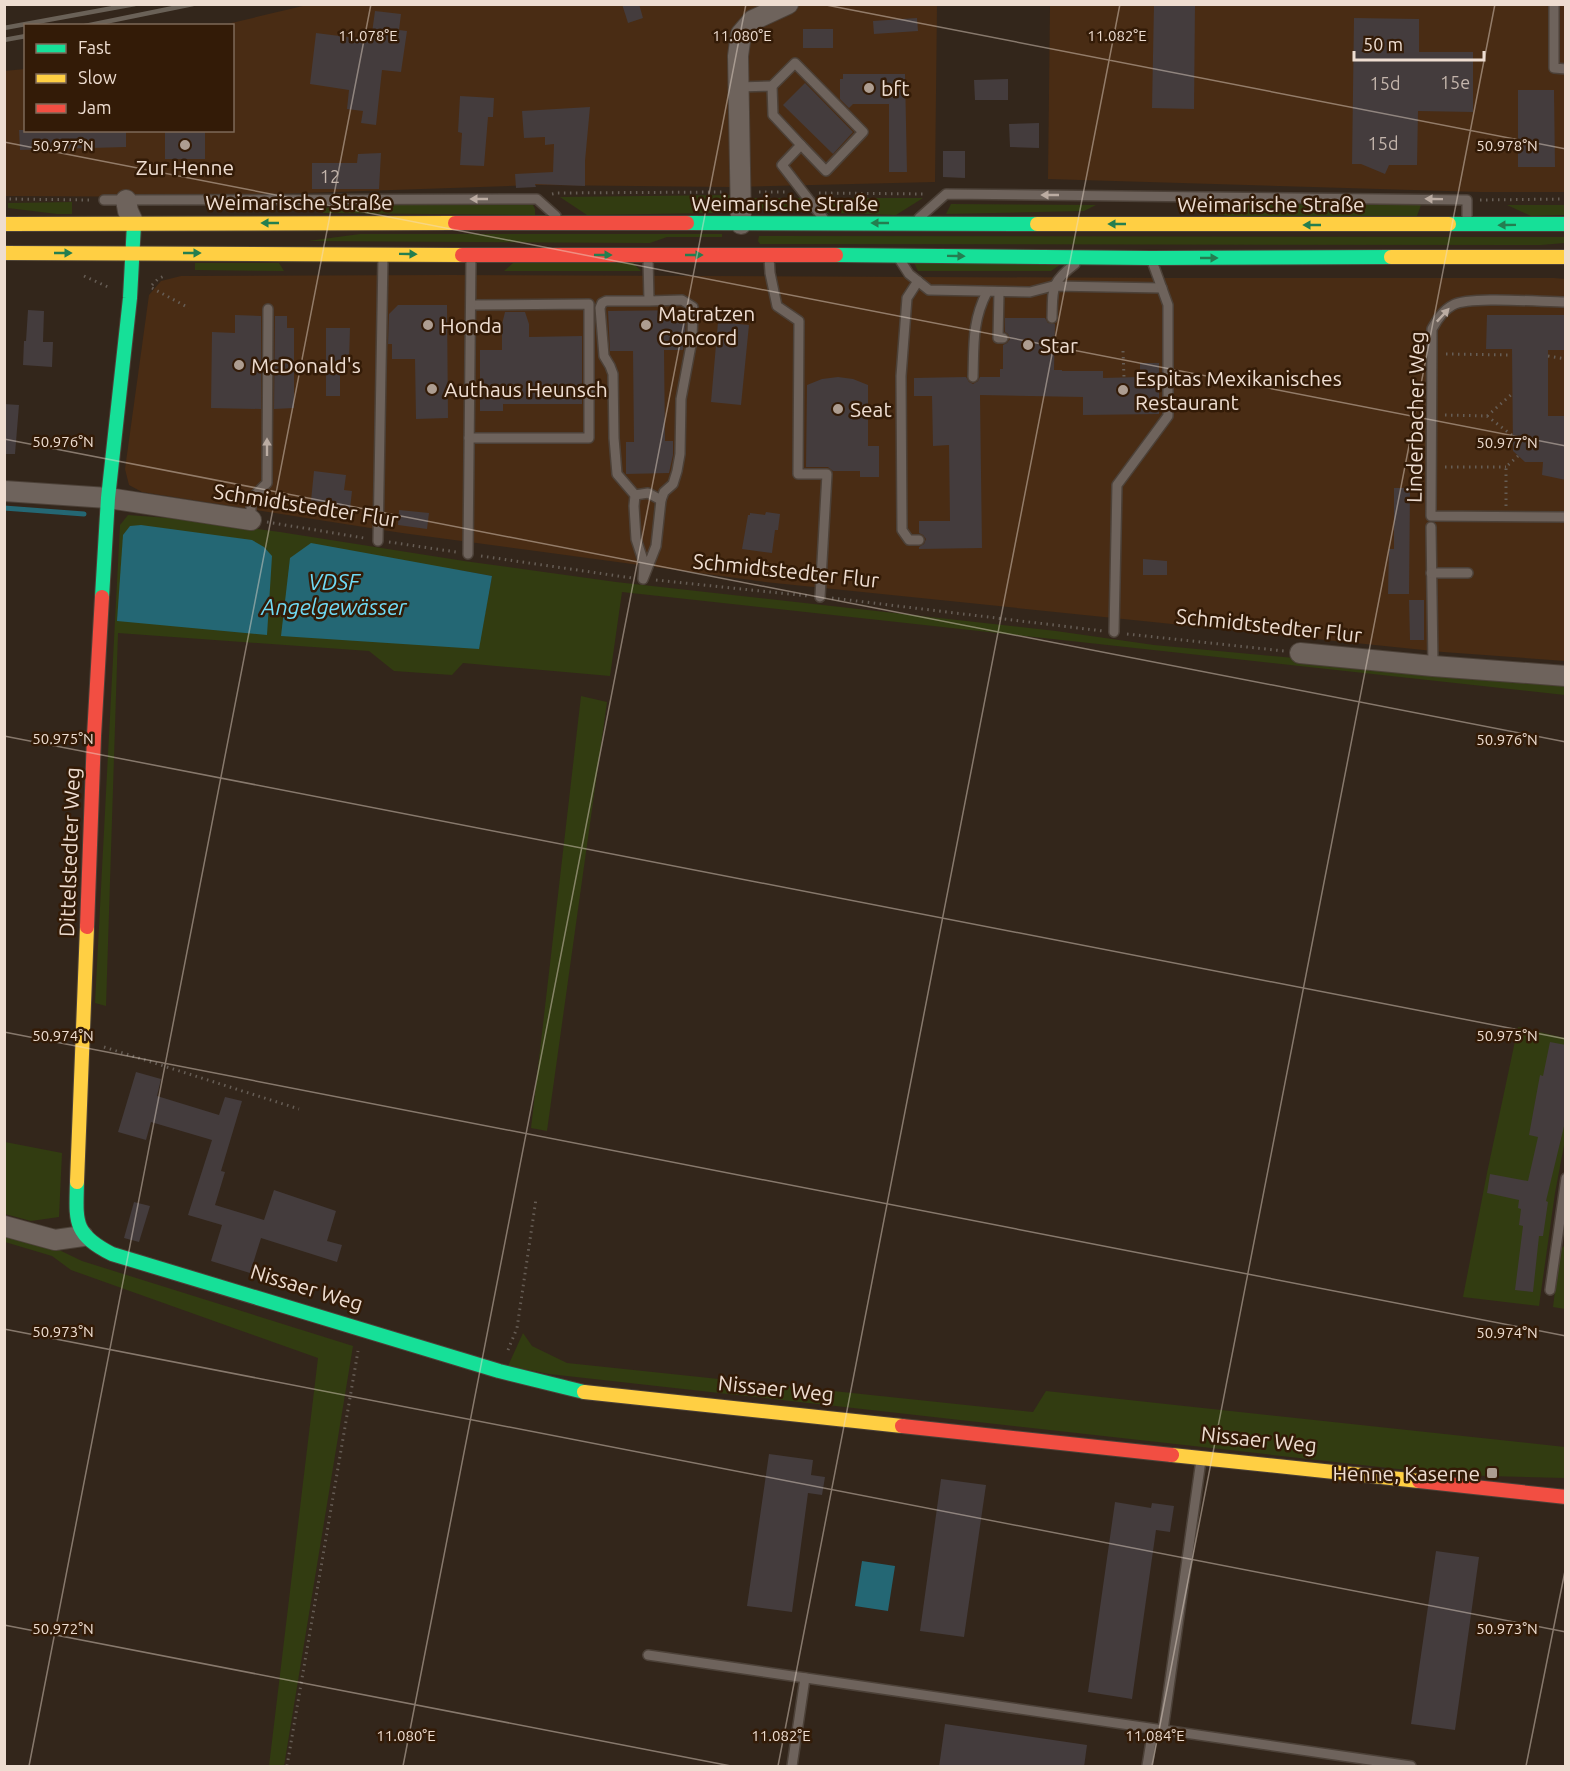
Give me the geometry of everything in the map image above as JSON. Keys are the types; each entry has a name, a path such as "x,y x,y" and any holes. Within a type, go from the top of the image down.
{"main road":[{"name":"Weimarische Straße","path":"4,224 138,209 305,223 565,224 741,240 768,255 1151,258 1566,257"},
{"name":"Dittelstedter Weg","path":"83,1236 78,1226 76,1213 94,748 108,498 138,209"},
{"name":"Weimarische Straße","path":"4,253 647,255 828,224 1566,224"},
{"name":"Nissaer Weg","path":"83,1236 94,1245 112,1254 499,1371 583,1392 1566,1497"}],"street":[{"path":"741,240 738,56 741,34 753,20 788,4"},
{"name":"Schmidtstedter Flur","path":"4,491 108,498 251,519"},
{"name":"Schmidtstedter Flur","path":"1300,653 1566,676"},
{"path":"4,1226 55,1240 83,1236"}],"lane":[{"path":"1554,4 1554,68 1566,69"},
{"path":"738,87 772,86 795,63 863,132 826,171 773,115 772,86"},
{"path":"801,145 782,165 828,224"},
{"path":"913,223 946,194 1467,200 1467,225"},
{"path":"104,200 138,209 305,200 537,199 565,224"},
{"path":"305,200 305,223"},
{"path":"378,541 383,254"},
{"path":"468,554 471,255"},
{"path":"647,255 649,302"},
{"path":"768,255 777,306 799,321 798,474 827,474 820,597"},
{"path":"897,255 909,274 929,290 1030,292 1053,286 1162,288"},
{"path":"1052,318 1053,286 1062,273 1084,257"},
{"path":"1114,632 1117,485 1168,416 1168,304 1151,258"},
{"path":"918,281 907,298 901,387 902,530 909,540 919,540"},
{"path":"973,377 974,331 977,314 987,292"},
{"path":"999,292 998,338 1003,338"},
{"path":"682,300 693,307 692,340 681,399 680,454 673,484 664,492 661,500 656,546 643,579 644,563 636,539 635,495 617,474 613,374 604,356 600,308 606,301 682,300"},
{"name":"Linderbacher Weg","path":"1566,302 1470,301 1453,304 1440,315 1432,329 1431,415 1431,516 1566,516"},
{"path":"470,438 589,438 589,304 471,305"},
{"path":"251,519 251,499 267,483 268,309"},
{"path":"635,495 648,493 661,500"},
{"path":"1431,527 1433,666"},
{"path":"1431,573 1468,573"},
{"path":"1550,1290 1561,1238 1566,1179"},
{"path":"1163,1730 1201,1457"},
{"path":"648,1655 1411,1767"},
{"path":"792,1767 805,1678"},
{"path":"1147,1767 1153,1729"}],"path":[{"path":"4,201 8,199 104,200"},
{"path":"1467,200 1566,199"},
{"path":"76,275 84,276 105,286 131,288"},
{"path":"150,287 189,308"},
{"path":"1123,351 1124,377"},
{"path":"1432,354 1512,355"},
{"path":"1548,356 1566,359"},
{"path":"1487,416 1513,393"},
{"path":"1431,415 1487,416 1513,436"},
{"path":"1431,467 1506,467 1518,456"},
{"path":"1506,467 1506,516"},
{"name":"Schmidtstedter Flur","path":"251,519 378,541 643,579 820,597 1300,653"},
{"path":"99,1046 299,1109"},
{"path":"499,1371 517,1328 536,1199"},
{"path":"287,1767 362,1329"}],"shaded area":[{"path":"307,5 937,5 935,182 731,187 538,185 192,197 5,196 4,71 24,69 24,132 234,132 234,24 227,24"},
{"path":"1050,5 1565,5 1565,192 1480,192 1048,179"},
{"path":"181,276 1566,279 1565,661 1443,652 765,582 402,533 142,492 129,485 125,469 149,295 161,281"}],"green space":[{"path":"733,195 725,206 714,213 587,215 560,197"},
{"path":"752,198 923,198 896,215 769,211 759,207"},
{"path":"72,202 72,214 8,208 8,203"},
{"path":"524,203 533,205 535,215 323,213 323,209 341,204"},
{"path":"951,204 1096,205 1084,211 946,214"},
{"path":"1184,204 1421,205 1417,216 1229,216 1183,209"},
{"path":"1507,205 1565,205 1565,215 1531,216"},
{"path":"360,234 722,234 722,237 667,237 650,243 308,241"},
{"path":"759,236 1566,237 1565,243 1541,245 760,244"},
{"path":"195,263 279,263 284,271 195,270"},
{"path":"513,263 633,263 641,271 504,271"},
{"path":"914,263 1061,264 1051,271 918,271"},
{"path":"128,515 182,519 616,582 1056,631 1154,645 1565,683 1565,695 622,592 610,676 463,663 452,675 394,671 369,651 118,633 106,1006 95,1003 120,525","holes":["458,570 492,576 478,649"]},
{"path":"581,696 607,702 547,1131 531,1128"},
{"path":"1518,1027 1565,1038 1565,1140 1539,1306 1463,1297"},
{"path":"5,1142 62,1153 59,1217 31,1221 5,1214"},
{"path":"4,1234 57,1249 82,1261 353,1346 284,1766 269,1766 318,1358 71,1270 52,1256 5,1242"},
{"path":"1565,1245 1565,1309 1553,1307 1560,1250"},
{"path":"523,1333 532,1346 567,1363 1033,1412 1046,1391 1565,1447 1565,1478 1452,1475 549,1374 508,1366"}],"water":[{"name":"VDSF Angelgewässer","path":"141,525 252,540 264,547 272,556 267,635 117,621 123,535 130,526"},
{"name":"VDSF Angelgewässer","path":"311,543 492,576 479,649 281,636 290,558"},
{"path":"862,1561 895,1566 888,1611 855,1606"}],"building":[{"path":"622,4 639,4 643,18 628,23"},
{"path":"1154,4 1195,4 1194,109 1152,108"},
{"path":"375,11 401,14 399,30 407,31 401,72 382,70 376,125 361,123 363,111 347,109 349,90 310,84 316,33 371,40"},
{"path":"917,18 918,31 874,34 873,21"},
{"path":"1354,18 1419,19 1419,52 1473,52 1473,112 1418,111 1417,165 1389,165 1385,174 1361,164 1352,164"},
{"path":"803,29 833,29 833,48 803,48"},
{"path":"843,74 905,74 907,172 889,172 889,104 853,104 849,108 840,99 840,79 843,79"},
{"path":"1008,79 1008,100 975,100 974,80"},
{"path":"805,83 853,132 833,154 783,105"},
{"path":"1518,90 1554,90 1555,167 1518,167"},
{"path":"460,96 494,98 493,117 488,117 484,166 460,165 462,133 458,132"},
{"path":"590,107 585,186 535,184 536,187 516,188 515,174 553,172 554,144 545,145 545,137 524,138 522,111"},
{"path":"1039,123 1039,148 1010,147 1009,124"},
{"path":"19,130 24,130 24,132 126,132 126,147 20,150"},
{"name":"Zur Henne","path":"165,132 205,132 205,159 165,159"},
{"path":"943,151 965,151 965,178 943,177"},
{"path":"381,153 379,189 312,189 312,163 357,163 358,154"},
{"name":"Authaus Heunsch","path":"398,305 447,305 448,418 416,419 415,359 392,359 392,344 388,344 389,314"},
{"path":"28,310 44,311 43,342 53,342 52,367 23,365"},
{"path":"686,310 683,350 664,350 665,441 673,441 669,473 626,474 626,442 634,442 633,351 610,351 608,311"},
{"path":"505,312 525,312 529,324 529,337 582,336 582,404 503,404 503,411 480,411 480,350 502,350 502,324"},
{"path":"235,315 261,316 261,409 211,408 212,332 235,333"},
{"path":"1487,315 1566,315 1566,350 1548,350 1548,416 1566,416 1566,480 1542,475 1543,462 1525,462 1513,451 1512,349 1486,349"},
{"path":"275,316 287,316 287,328 294,328 294,408 274,409"},
{"path":"1005,318 1045,318 1048,323 1055,324 1054,370 1103,371 1103,378 1140,377 1140,363 1159,363 1159,414 1083,415 1083,397 980,395 982,548 919,549 926,539 919,533 919,521 950,521 949,445 933,446 932,396 914,396 914,378 966,377 973,384 980,377 1000,377 1000,369 1003,369 1003,345 1010,339 1005,332"},
{"path":"718,322 749,325 741,405 711,402"},
{"path":"326,328 350,328 349,361 340,361 340,396 326,396"},
{"path":"838,377 853,379 868,385 868,446 879,446 879,477 860,477 860,471 833,471 828,467 806,467 807,385 822,379"},
{"path":"4,404 19,405 15,454 4,454"},
{"path":"314,471 346,475 344,490 352,491 350,509 333,507 333,503 311,501"},
{"path":"1394,488 1410,488 1409,594 1388,594 1389,549 1394,549"},
{"path":"399,510 429,513 427,529 398,525"},
{"path":"766,512 780,514 772,553 742,549 748,515 750,513 765,515"},
{"path":"1143,559 1167,561 1167,575 1143,575"},
{"path":"1409,600 1424,600 1424,640 1410,640"},
{"path":"1550,1042 1566,1045 1566,1118 1546,1201 1548,1202 1543,1236 1539,1236 1533,1292 1515,1290 1523,1226 1519,1225 1521,1209 1518,1208 1519,1200 1487,1193 1490,1174 1528,1181 1538,1137 1529,1135 1540,1075 1543,1076"},
{"path":"136,1072 161,1079 157,1096 219,1115 225,1097 242,1101 221,1171 225,1172 215,1205 264,1220 274,1190 336,1211 327,1241 342,1245 337,1262 261,1238 250,1273 211,1261 222,1225 188,1215 212,1140 151,1122 146,1140 118,1132"},
{"path":"134,1202 150,1206 139,1242 124,1238"},
{"path":"769,1454 813,1460 811,1475 825,1477 822,1495 808,1493 792,1612 747,1606"},
{"path":"941,1479 986,1485 964,1637 920,1631"},
{"path":"1115,1502 1151,1508 1152,1503 1174,1506 1170,1532 1156,1530 1132,1699 1088,1692"},
{"path":"1436,1551 1479,1557 1455,1730 1411,1724"},
{"path":"945,1724 1087,1745 1084,1767 939,1767"}],"waterway":[{"path":"4,508 84,514"}],"railway":[{"path":"26,24 135,4"},
{"path":"95,24 193,4"},
{"path":"4,28 24,24"},
{"path":"4,40 24,36"}],"traffic: fast":[{"path":"687,223 1037,224"},
{"path":"102,597 108,498 130,298 134,224"},
{"path":"1449,224 1566,224"},
{"path":"836,255 1151,258 1391,257"},
{"path":"77,1182 77,1217 80,1226 90,1240 112,1254 499,1371 584,1392"}],"traffic: slow":[{"path":"4,224 455,223"},
{"path":"1037,224 1449,224"},
{"path":"4,253 462,255"},
{"path":"1391,257 1566,257"},
{"path":"77,1182 87,927"},
{"path":"584,1392 902,1426"},
{"path":"1172,1455 1419,1481"}],"traffic: jam":[{"path":"455,223 687,223"},
{"path":"462,255 836,255"},
{"path":"87,927 102,597"},
{"path":"902,1426 1172,1455"},
{"path":"1419,1481 1566,1497"}],"place":[{"name":"bft","path":"869,88"},
{"name":"Zur Henne","path":"185,145"},
{"name":"Honda","path":"428,325"},
{"name":"Matratzen Concord","path":"646,325"},
{"name":"Star","path":"1028,345"},
{"name":"McDonald's","path":"239,365"},
{"name":"Authaus Heunsch","path":"432,389"},
{"name":"Espitas Mexikanisches Restaurant","path":"1123,390"},
{"name":"Seat","path":"838,409"},
{"name":"Henne, Kaserne","path":"1492,1473"}]}
